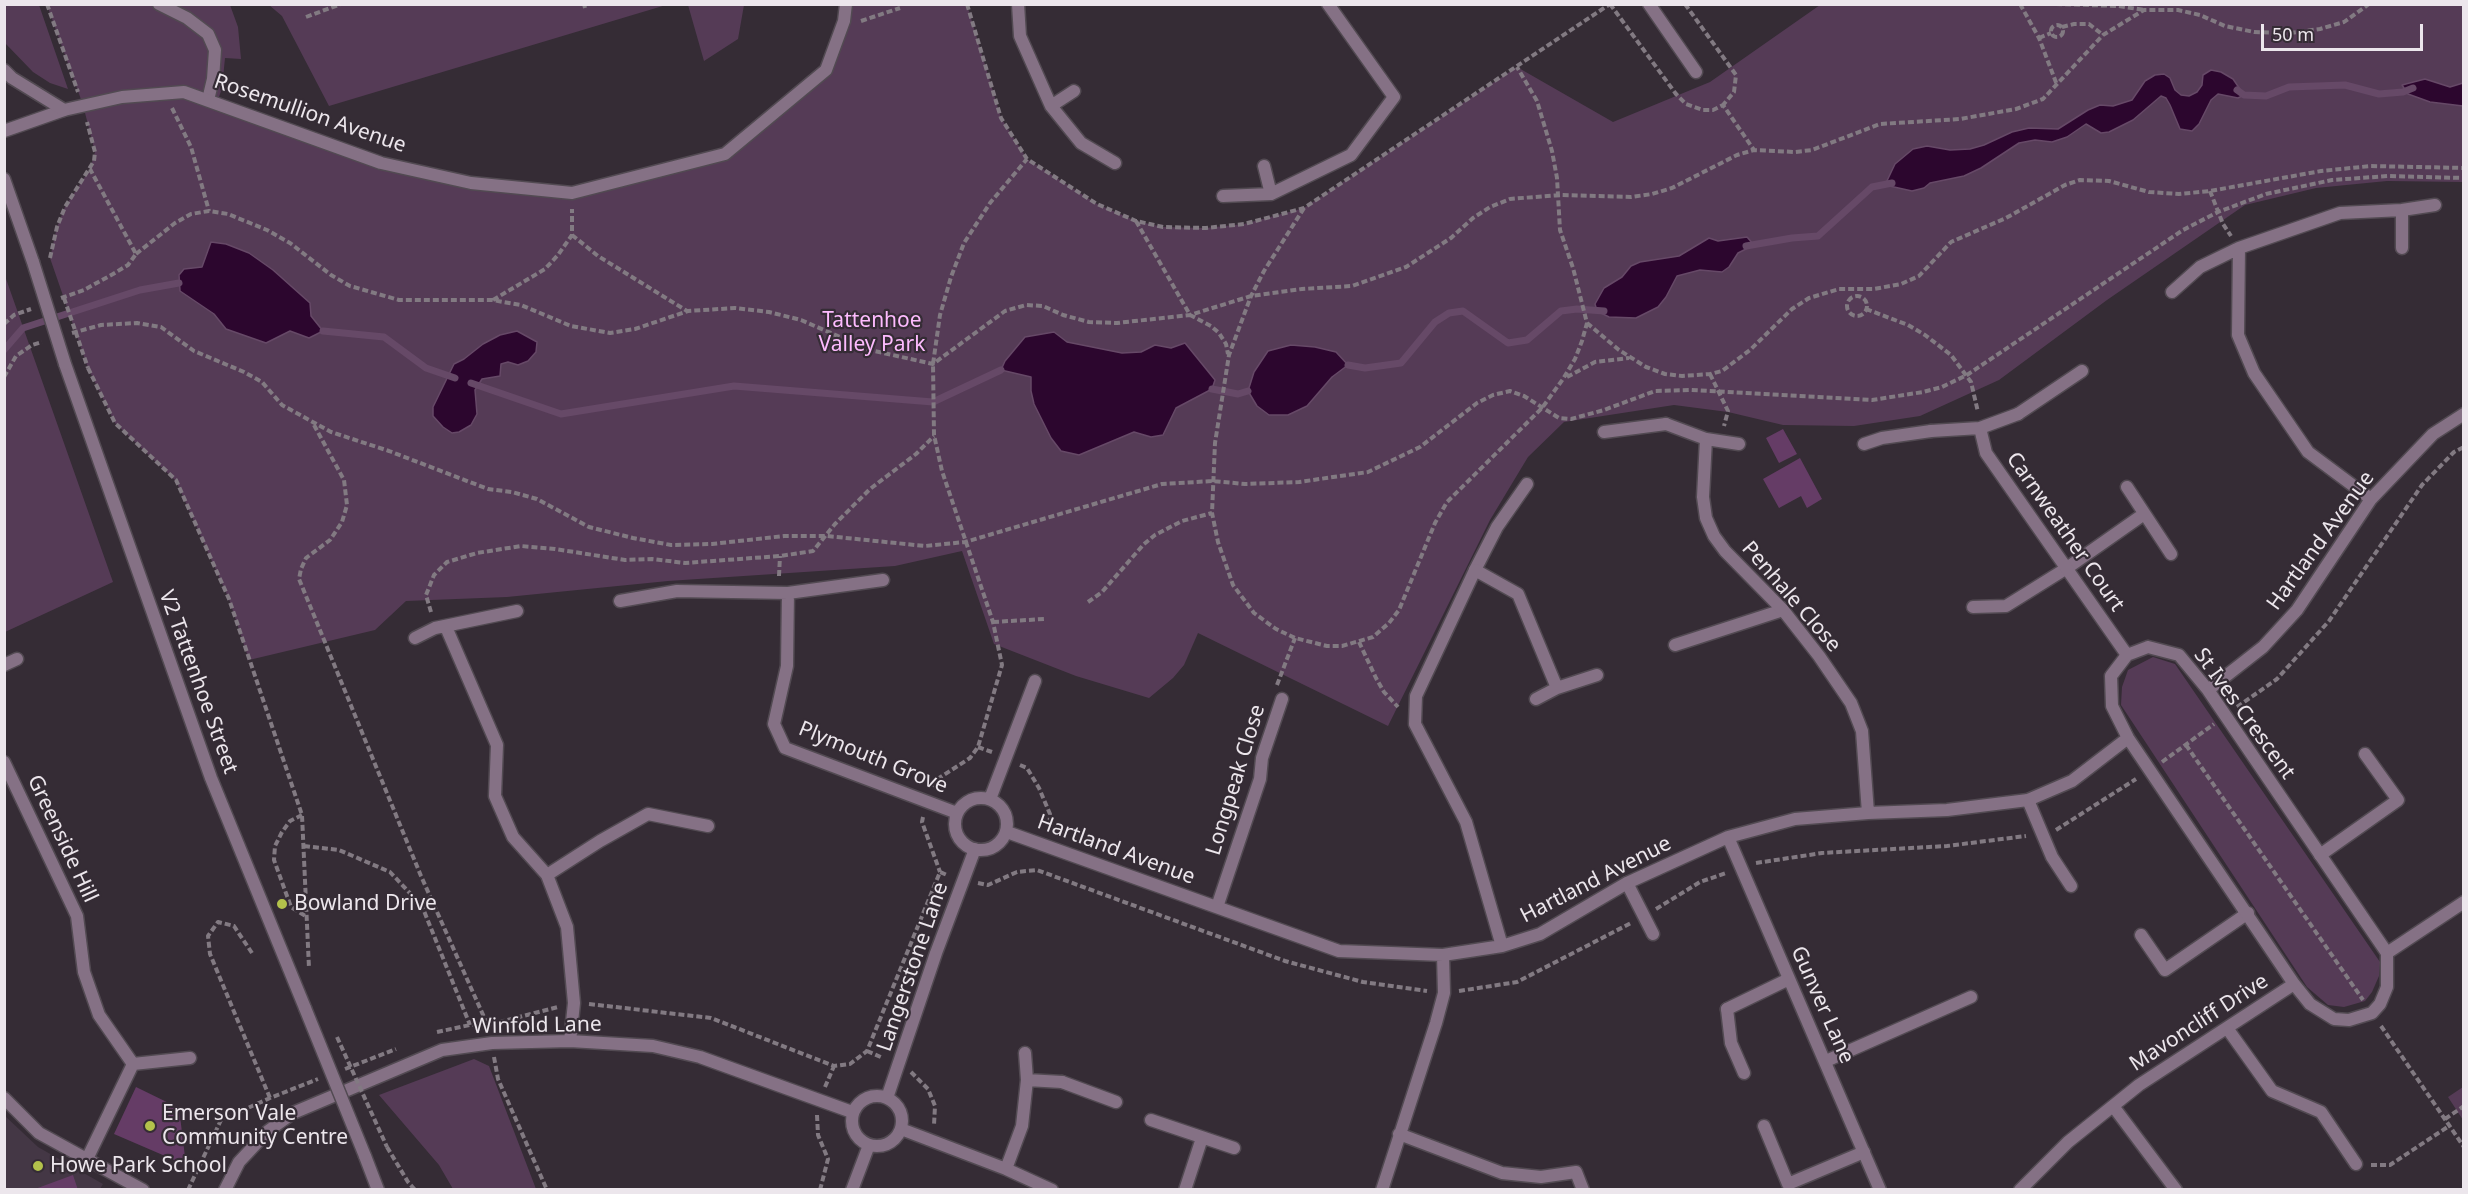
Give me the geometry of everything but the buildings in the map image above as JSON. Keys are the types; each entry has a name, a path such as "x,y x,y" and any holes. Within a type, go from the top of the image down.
{"street":[{"path":"159,4 187,18 208,34 215,50 213,79 208,100"},
{"name":"Rosemullion Avenue","path":"4,131 83,105 122,97 184,92 381,162 471,183 572,193 725,154 826,70 842,26 846,4"},
{"path":"1018,4 1020,36 1051,106 1081,143 1115,163"},
{"path":"1223,195 1271,194 1351,155 1394,97 1328,4"},
{"path":"1649,4 1696,72"},
{"path":"4,70 12,78 64,110"},
{"path":"1051,106 1074,91"},
{"path":"1264,166 1271,194"},
{"name":"V2 Tattenhoe Street","path":"4,179 65,364 211,778 378,1190"},
{"path":"2172,292 2200,267 2239,248 2340,213 2402,210 2434,205"},
{"path":"2402,210 2402,248"},
{"path":"2239,248 2238,335 2254,373 2308,452 2371,499"},
{"path":"1864,444 1882,438 1931,431 1980,428 2018,414 2082,371"},
{"name":"Hartland Avenue","path":"2208,690 2263,647 2297,610 2371,499 2433,434 2463,414"},
{"path":"1604,432 1666,424 1706,439 1739,444"},
{"name":"Carnweather Court","path":"1980,428 1986,453 2127,655"},
{"name":"Penhale Close","path":"1706,439 1703,496 1706,518 1714,536 1782,610 1819,656 1851,703 1862,731 1868,813"},
{"path":"1502,946 1466,822 1414,724 1416,696 1475,570 1497,527 1527,484"},
{"path":"2127,487 2171,554"},
{"path":"1974,607 2006,606 2067,568 2144,514"},
{"path":"1475,570 1518,594 1557,688"},
{"path":"620,601 677,591 788,593 883,580"},
{"name":"Plymouth Grove","path":"788,593 787,666 774,724 785,748 957,813"},
{"path":"1674,645 1782,610"},
{"path":"415,638 441,627 517,611"},
{"path":"441,627 496,745 495,796 513,837 548,875 567,927 574,1003 570,1041"},
{"name":"St Ives Crescent","path":"2127,655 2148,647 2179,655 2208,690 2387,953"},
{"path":"2127,655 2111,676 2112,706 2128,738 2294,984"},
{"path":"4,665 17,659"},
{"path":"1536,699 1557,688 1597,675"},
{"path":"990,799 1035,681"},
{"name":"Longpeak Close","path":"1217,907 1260,779 1262,758 1282,699"},
{"name":"Hartland Avenue","path":"1007,832 1339,951 1443,955 1502,946 1540,934 1627,883 1728,837 1795,819 1947,810 2028,800 2072,781 2128,738"},
{"path":"2320,855 2398,800 2365,754"},
{"name":"Greenside Hill","path":"4,762 77,916 84,972 99,1015 133,1064"},
{"path":"981,797 990,799 1004,810 1007,832 993,847 975,849 961,840 955,828 957,813 969,800 981,797"},
{"path":"2028,800 2052,857 2071,886"},
{"path":"548,875 648,814 708,826"},
{"name":"Gunver Lane","path":"1728,837 1880,1190"},
{"name":"Langerstone Lane","path":"887,1098 936,953 975,849"},
{"path":"1627,883 1653,934"},
{"path":"2372,1013 2380,1004 2387,987 2387,953 2463,902"},
{"path":"2141,935 2165,970 2247,913"},
{"path":"1382,1190 1436,1023 1443,993 1443,955"},
{"path":"1744,1073 1731,1043 1727,1009 1789,980"},
{"name":"Mavoncliff Drive","path":"2020,1190 2068,1142 2139,1085 2294,984 2310,1004 2334,1019 2349,1020 2372,1013"},
{"path":"1826,1061 1971,997"},
{"path":"2227,1028 2272,1091 2321,1112 2356,1164"},
{"name":"Winfold Lane","path":"225,1190 239,1162 268,1131 293,1113 442,1050 492,1042 570,1041 653,1046 700,1057 852,1112"},
{"path":"1006,1169 1022,1126 1028,1080 1025,1053"},
{"path":"87,1159 133,1064 190,1058"},
{"path":"1028,1080 1062,1082 1116,1102"},
{"path":"879,1095 887,1098 898,1108 902,1122 901,1130 892,1142 885,1145 869,1145 856,1136 851,1120 852,1112 863,1099 879,1095"},
{"path":"4,1098 39,1133 143,1190"},
{"path":"2113,1106 2176,1190"},
{"path":"1151,1120 1234,1148"},
{"path":"1764,1126 1788,1184 1864,1152"},
{"path":"901,1130 1006,1169 1052,1190"},
{"path":"1399,1134 1502,1173 1541,1177 1576,1172 1583,1190"},
{"path":"1185,1190 1202,1138"},
{"path":"852,1190 869,1145"}],"path":[{"path":"47,4 83,105 95,152 90,169 65,207 57,227 50,258 54,269"},
{"path":"306,17 341,4"},
{"path":"967,4 1001,118 1027,159 1097,204 1136,221 1163,227 1206,228 1244,224 1304,208 1610,4 1676,94 1686,104 1703,110 1713,110 1723,105 1734,92 1736,75 1685,4"},
{"path":"2020,4 2039,38 2058,86"},
{"path":"2056,4 2178,10 2200,15 2225,26 2254,32 2290,33 2320,29 2344,22 2369,4"},
{"path":"842,26 900,8"},
{"path":"84,290 128,265 136,254 175,223 191,214 209,211 228,214 267,230 290,243 331,275 350,286 399,300 492,300 521,305 571,326 610,333 635,329 688,311 735,308 769,312 801,320 870,350 933,364 1005,311 1026,305 1043,306 1063,315 1089,322 1126,323 1190,315 1251,296 1302,289 1352,286 1406,267 1432,252 1491,207 1510,199 1559,195 1631,197 1652,194 1672,188 1737,154 1754,150 1795,152 1812,150 1880,124 1929,122 2016,109 2043,99 2058,86 2103,35 2144,10"},
{"path":"2051,33 2053,25 2059,24 2062,27 2089,24 2103,35"},
{"path":"2051,33 2054,36 2060,36 2062,27"},
{"path":"2039,38 2051,33"},
{"path":"1304,208 1251,296 1229,355 1215,443 1212,513 1218,542 1233,585 1245,603 1264,621 1295,638 1327,646 1342,646 1373,637 1389,623 1399,610 1427,541 1446,502 1542,408 1575,359 1587,323 1573,268 1560,230 1559,195 1552,152 1537,102 1517,67"},
{"path":"170,92 172,111 191,147 209,211"},
{"path":"1723,105 1754,150"},
{"path":"526,1014 574,1003 614,1005 711,1018 834,1066 850,1064 867,1051 940,872 922,822 927,802 936,780 970,758 978,747 1002,665 993,622 942,471 934,435 933,364 940,315 964,243 990,203 1027,159"},
{"path":"1587,323 1630,358 1665,374 1682,376 1710,374 1722,371 1743,356 1792,309 1809,298 1839,289 1887,288 1901,284 1919,276 1951,242 2007,218 2065,185 2080,180 2109,182 2165,194 2211,191 2321,171 2371,166 2463,168"},
{"path":"90,169 136,254"},
{"path":"101,325 137,323 161,327 194,351 262,382 282,405 331,432 389,451 488,489 512,492 537,499 589,527 633,538 671,544 712,544 784,536 827,536 925,546 965,542 1162,484 1213,481 1245,484 1299,482 1368,472 1420,447 1477,403 1493,394 1510,391 1524,396 1559,418 1571,419 1604,410 1655,391 1717,391 1872,400 1933,390 1967,375 2183,230 2218,212 2266,194 2332,180 2388,176 2463,178"},
{"path":"2211,191 2223,224 2239,248"},
{"path":"492,300 518,287 545,269 558,255 572,235 572,193"},
{"path":"1136,221 1190,315 1219,333 1226,344 1229,355"},
{"path":"572,235 598,256 688,311"},
{"path":"1857,297 1858,289"},
{"path":"62,291 88,368 115,423 176,480 229,599 302,815 308,967 313,978"},
{"path":"1857,297 1865,302 1866,309 1858,316 1850,313 1848,303 1851,298 1857,297"},
{"path":"1866,309 1926,335 1951,355 1967,375 1977,400 1980,428"},
{"path":"4,324 14,315"},
{"path":"4,377 16,356 32,345"},
{"path":"1563,380 1595,362 1630,358"},
{"path":"1710,374 1728,411 1720,441"},
{"path":"313,423 344,480 347,506 342,522 330,540 306,558 300,569 299,579 421,876 488,1025 498,1079 547,1190"},
{"path":"441,627 426,595 434,575 447,562 477,553 521,546 625,560 652,559 685,562 780,556 813,551 835,524 870,489 916,454 934,435"},
{"path":"940,872 964,881 988,885 1017,872 1038,870 1286,962 1363,982 1443,993 1517,982 1643,916 1700,882 1758,862 1822,853 1947,846 2051,834 2150,771 2277,679 2329,621 2422,485 2454,452 2463,447"},
{"path":"1088,602 1102,592 1144,544 1155,535 1182,521 1212,513"},
{"path":"993,622 1044,619"},
{"path":"1282,699 1277,693 1278,680 1295,638"},
{"path":"1359,642 1384,692 1414,724"},
{"path":"2186,745 2463,1147"},
{"path":"978,747 1027,768 1040,788 1050,814 1050,828 1038,870"},
{"path":"302,815 290,821 282,832 275,846 274,860 291,907 307,917"},
{"path":"304,846 339,850 390,872 422,906 470,1025"},
{"path":"252,953 234,926 218,922 208,936 210,954 270,1098"},
{"path":"335,1033 387,1147 415,1190"},
{"path":"867,1051 914,1073 928,1089 935,1106 935,1121 930,1140"},
{"path":"820,1190 828,1159 819,1135 817,1115 834,1066"},
{"path":"2445,1119 2463,1106"},
{"path":"2356,1164 2390,1165 2449,1126"}],"shaded area":[{"path":"2211,70 2221,72 2233,79 2244,95 2238,98 2218,94 2211,100 2199,124 2192,131 2180,129 2166,98 2161,96 2133,120 2109,132 2101,133 2086,124 2067,137 2052,142 2035,140 2019,143 1981,168 1964,176 1930,183 1924,188 1912,191 1885,185 1895,164 1913,149 1927,146 1950,150 1970,149 2012,132 2029,128 2058,129 2100,105 2113,106 2132,100 2145,81 2155,75 2164,74 2170,78 2175,90 2181,95 2189,96 2197,92 2202,85 2203,75"},
{"path":"2425,79 2450,87 2463,83 2463,106 2430,102 2408,94 2402,85"},
{"path":"1747,237 1754,245 1738,253 1729,267 1722,272 1700,270 1677,276 1658,307 1636,318 1609,317 1597,311 1595,304 1604,288 1622,277 1631,266 1640,262 1679,256 1709,238 1718,241"},
{"path":"211,242 226,244 249,253 273,270 310,303 311,316 323,331 309,338 290,331 266,343 226,329 214,314 180,291 179,275 184,269 202,267"},
{"path":"517,331 537,342 536,352 528,361 518,365 508,362 501,364 500,376 482,379 475,390 477,414 471,425 452,433 443,427 433,416 433,407 454,364 500,335"},
{"path":"1054,332 1067,342 1122,353 1141,352 1155,345 1171,348 1185,343 1215,380 1212,389 1176,408 1163,435 1151,437 1134,432 1079,455 1061,451 1051,438 1034,404 1031,377 1001,370 1005,361 1025,337"},
{"path":"1291,345 1336,352 1348,365 1332,377 1307,406 1288,415 1269,415 1257,406 1248,391 1254,372 1268,351"},
{"name":"Howe Park School","path":"4,1115 38,1147 103,1184 100,1189 5,1189"}],"green space":[{"path":"5,4 39,5 68,89 50,83 33,72 5,43"},
{"name":"Tattenhoe Valley Park","path":"47,5 230,5 238,27 241,59 225,58 222,88 217,103 381,163 471,183 572,193 725,154 826,70 846,5 967,5 1001,118 1027,159 1097,204 1136,221 1163,227 1205,228 1244,224 1304,208 1517,67 1613,122 1710,82 1820,5 2463,5 2463,182 2387,181 2316,188 2245,205 2107,300 1999,380 1920,416 1854,426 1783,425 1728,412 1674,405 1564,422 1528,457 1490,520 1388,726 1198,633 1184,665 1173,678 1149,698 1076,676 994,644 962,551 895,566 668,581 507,597 406,601 375,630 249,660 229,599 176,481 115,423 88,368 50,258 57,227 65,207 90,169 95,152 83,105"},
{"path":"269,5 666,5 329,106 282,16"},
{"path":"688,5 744,5 738,39 704,61"},
{"path":"5,276 113,582 4,632"},
{"path":"2153,657 2175,664 2380,962 2379,976 2365,1001 2344,1007 2328,1005 2307,987 2121,705 2122,687 2128,670"},
{"path":"474,1059 489,1066 536,1189 453,1189 439,1165 379,1095"},
{"path":"2463,1087 2463,1120 2448,1097"}],"waterway":[{"path":"2237,90 2244,95 2266,96 2289,87 2345,85 2379,94 2403,92 2413,88"},
{"path":"1746,246 1818,236 1872,187 1892,183"},
{"path":"4,350 23,328 140,290 179,283"},
{"path":"1348,365 1365,368 1401,363 1435,322 1449,313 1463,311 1508,343 1527,340 1561,311 1577,309 1604,311"},
{"path":"323,331 384,337 426,368 455,378"},
{"path":"471,383 561,414 734,386 933,402 1001,370"},
{"path":"1212,389 1238,394 1248,391"}],"place":[{"name":"Bowland Drive","path":"282,904"},
{"name":"Emerson Vale Community Centre","path":"150,1126"},
{"name":"Howe Park School","path":"38,1166"}]}
